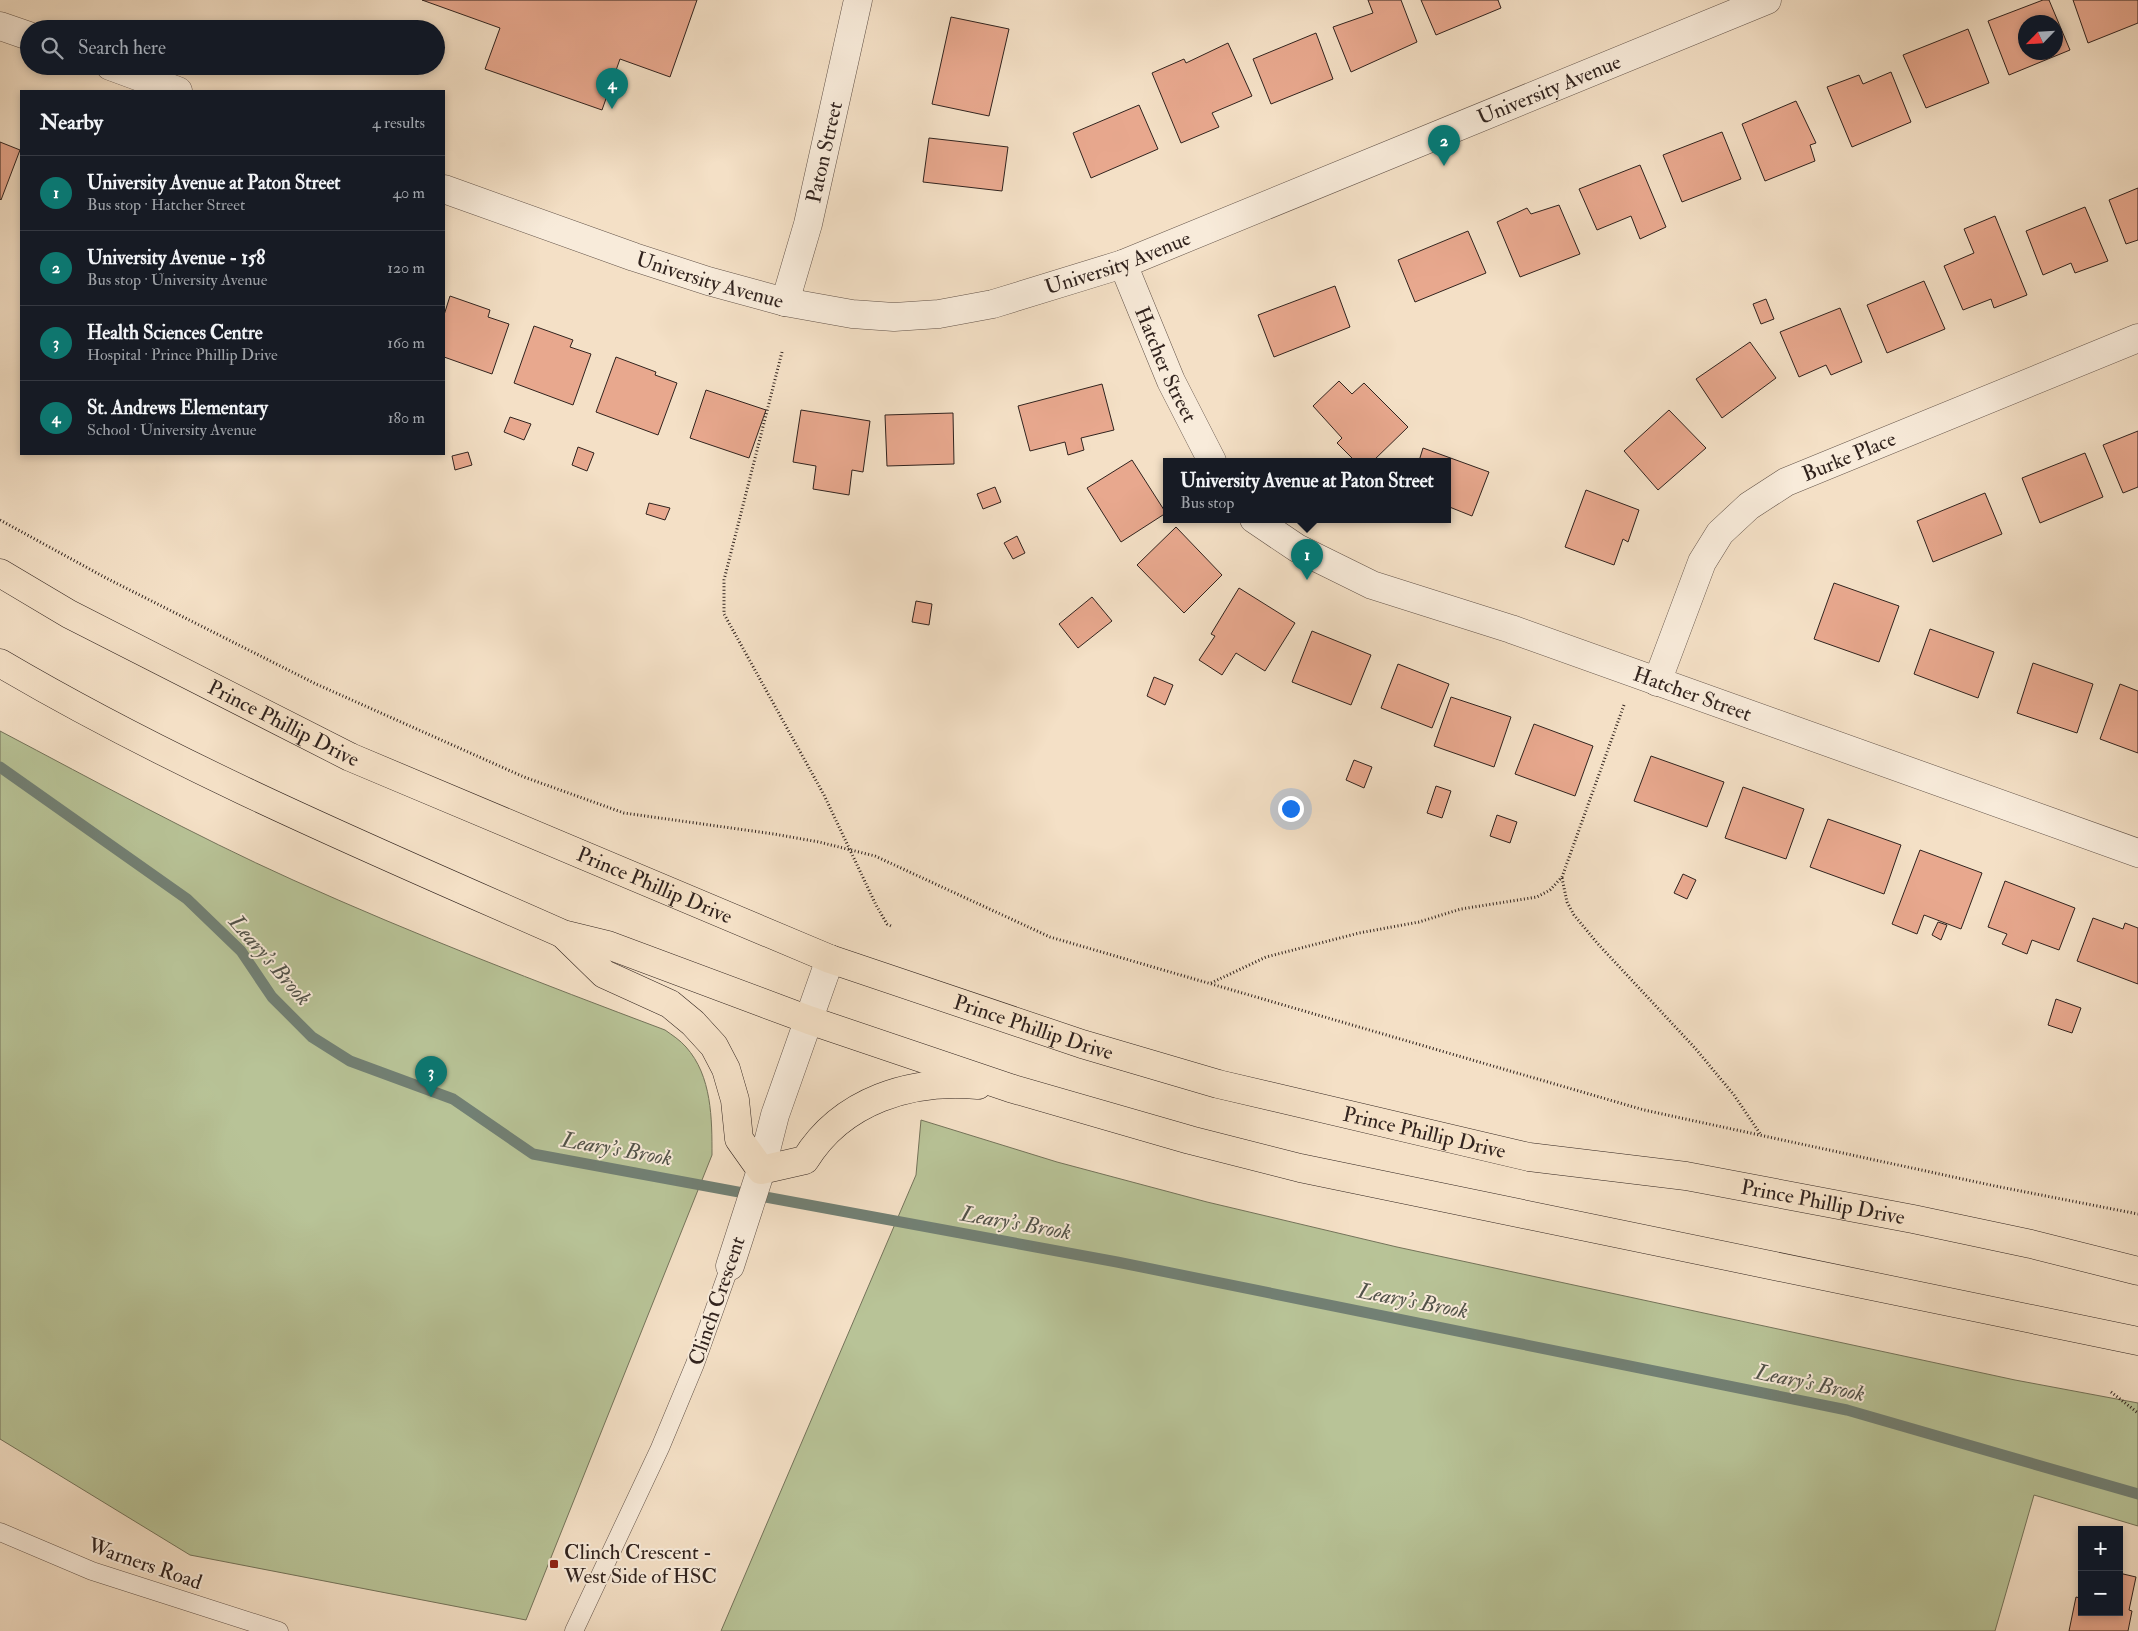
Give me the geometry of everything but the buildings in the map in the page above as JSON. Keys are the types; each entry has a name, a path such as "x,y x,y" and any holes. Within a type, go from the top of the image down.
{"main road":[{"name":"Prince Phillip Drive","path":"0,573 68,614 350,757 830,960 1082,1044 1218,1084 1529,1157 1686,1176 2031,1244 2138,1271"},
{"path":"0,663 135,737 295,815 563,934 608,945 808,1020 1010,1088 1190,1140 1309,1170 2138,1341"},
{"path":"563,934 604,974 670,1004 714,1046 728,1076 736,1107 739,1139 761,1170 805,1160 814,1144 830,1129 876,1098 906,1089 960,1084 1010,1088"}],"street":[{"name":"Paton Street","path":"785,302 808,224 858,0"},
{"name":"University Avenue","path":"445,189 634,258 785,302 852,314 894,316 939,314 993,304 1123,264 1767,0"},
{"path":"0,26 20,33"},
{"path":"134,75 175,90"},
{"name":"Hatcher Street","path":"1123,264 1170,382 1210,458"},
{"name":"Burke Place","path":"1657,682 1702,562 1720,533 1749,506 1786,482 2138,338"},
{"name":"Hatcher Street","path":"1260,523 1297,548 1372,585 1510,629 2138,853"},
{"name":"Clinch Crescent","path":"730,1266 761,1170 775,1115 830,960"}],"lane":[{"name":"Clinch Crescent","path":"574,1631 660,1448 695,1364 730,1266"},
{"name":"Warners Road","path":"0,1532 92,1571 278,1631"}],"path":[{"path":"782,352 724,580 724,614 824,795 876,905 887,924 893,927"},
{"path":"0,520 114,583 316,684 524,777 624,813 774,834 876,856 1050,937 1635,1107 2084,1205 2138,1214"},
{"path":"1211,983 1266,957 1359,933 1419,922 1461,909 1537,898 1550,890 1562,877 1625,701"},
{"path":"1562,877 1567,902 1574,915 1598,944 1695,1048 1734,1095 1761,1136"},
{"path":"2111,1392 2138,1413"}],"green space":[{"path":"0,731 182,827 293,880 478,958 665,1030 684,1044 695,1058 706,1084 709,1098 712,1155 526,1620 190,1555 0,1439"},
{"path":"921,1120 1057,1162 1207,1202 1397,1247 2015,1380 2138,1403 2138,1526 2034,1495 1995,1631 721,1631 916,1175"}],"waterway":[{"name":"Leary's Brook","path":"0,767 187,899 241,951 272,997 312,1037 350,1061 453,1099 533,1154 1117,1262 1847,1410 2138,1494"}],"place":[{"name":"St. Andrews Elementary","path":"612,109"},
{"name":"University Avenue - 158","path":"1444,166"},
{"name":"University Avenue at Paton Street","path":"1307,580"},
{"name":"Health Sciences Centre","path":"431,1097"},
{"name":"Clinch Crescent - West Side of HSC","path":"554,1564"}]}
